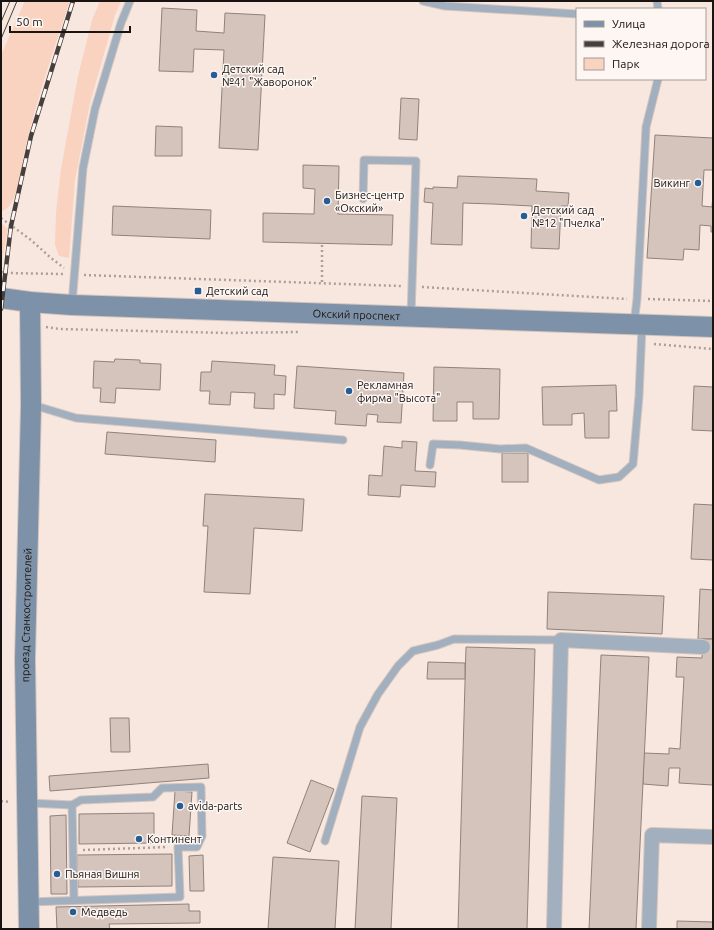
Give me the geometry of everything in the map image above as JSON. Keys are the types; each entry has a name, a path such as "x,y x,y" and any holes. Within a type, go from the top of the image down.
{"main road":[{"name":"Окский проспект","path":"1,298 72,305 411,316 639,331 713,327"},
{"name":"проезд Станкостроителей","path":"29,929 25,659 31,405 30,345 32,325 30,302"}],"street":[{"path":"554,929 561,640 703,647"},
{"path":"649,929 652,835 713,837"}],"lane":[{"path":"72,305 83,168 95,109 121,23 130,1"},
{"path":"423,1 445,6 576,14"},
{"path":"430,465 433,444 460,444 500,449 526,448 599,480 619,477 633,464 638,404 639,331 637,299 646,126 658,80"},
{"path":"363,199 364,160 416,162 411,316"},
{"path":"31,405 76,418 343,440"},
{"path":"325,841 360,727 378,694 398,666 413,651 438,645 454,639 561,640"},
{"path":"28,803 72,805 81,800 153,797 162,788 201,787 202,836 197,847 178,847 180,897 29,902"},
{"path":"72,805 74,900"}],"path":[{"path":"1,218 74,275"},
{"path":"322,243 322,282"},
{"path":"1,272 322,282 637,299 713,301"},
{"path":"32,325 60,329 228,333 300,332"},
{"path":"639,331 713,349"},
{"path":"73,850 178,847"}],"green space":[{"path":"25,1 70,1 34,115 14,198 11,204 2,211 1,55"},
{"path":"100,1 121,1 115,15 90,103 75,180 69,258 59,256 55,245 56,212 61,169 78,76 92,20"},
{"path":"1,223 8,229 1,267"}],"building":[{"path":"162,8 197,10 196,31 224,33 225,13 265,15 258,150 219,148 224,50 194,49 193,72 159,71"},
{"path":"401,98 419,99 417,140 399,139"},
{"path":"156,126 182,127 182,156 155,156"},
{"path":"655,135 713,138 713,170 704,170 702,206 712,207 713,195 713,232 711,232 711,226 700,225 699,250 684,249 683,260 647,258"},
{"name":"Бизнес-центр «Окский»","path":"303,165 339,166 338,214 393,215 392,245 263,242 263,213 314,214 315,189 303,188"},
{"path":"458,176 537,179 536,191 569,193 568,206 561,206 559,249 531,248 532,206 493,204 463,203 462,245 431,244 433,203 424,202 425,188 457,188"},
{"path":"113,206 211,210 210,239 112,235"},
{"path":"115,359 140,360 140,363 161,364 160,390 116,388 115,403 100,402 101,388 93,388 94,361 114,362"},
{"path":"212,361 275,365 274,375 286,376 285,395 274,394 274,409 254,408 255,393 231,392 230,405 209,404 210,391 200,391 201,372 211,372"},
{"name":"Рекламная фирма \"Высота\"","path":"297,366 404,373 401,423 377,422 378,415 367,414 366,426 335,424 336,411 294,408"},
{"path":"434,367 500,369 499,419 473,419 473,402 457,402 457,421 433,421"},
{"path":"616,385 617,411 609,411 609,438 585,438 584,413 572,414 572,425 543,425 542,387"},
{"path":"694,386 713,387 713,431 692,430"},
{"path":"107,432 216,440 215,462 105,454"},
{"path":"402,441 417,442 415,471 436,472 435,487 401,485 400,497 368,495 369,475 382,476 384,446 402,448"},
{"path":"502,453 528,453 528,482 502,482"},
{"path":"205,494 304,499 302,531 254,528 250,594 204,592 208,526 203,526"},
{"path":"694,504 713,505 713,560 691,559"},
{"path":"700,589 713,590 713,639 698,639"},
{"path":"548,592 664,596 662,634 547,629"},
{"path":"703,639 713,639 713,785 679,783 680,768 669,768 668,786 643,784 644,753 669,754 669,748 680,749 684,677 676,677 677,657 702,658"},
{"path":"466,647 535,649 527,929 458,929"},
{"path":"601,655 649,657 636,929 589,929"},
{"path":"428,662 465,663 465,679 427,679"},
{"path":"110,718 129,718 130,752 111,752"},
{"path":"208,764 209,778 50,791 49,776"},
{"path":"311,780 334,789 310,852 287,843"},
{"path":"175,791 192,792 189,836 172,835"},
{"path":"362,796 397,798 391,929 355,929"},
{"path":"154,813 154,843 79,844 79,814"},
{"path":"66,815 67,894 51,894 50,816"},
{"path":"172,854 172,886 78,887 77,855"},
{"path":"203,855 204,891 190,891 189,856"},
{"path":"273,857 339,861 335,929 268,929"},
{"path":"189,904 189,911 200,911 200,923 109,924 110,929 57,929 56,907"},
{"path":"677,921 713,922 713,929 677,929"}],"tunnel":[{"path":"703,647 713,647"}],"tram line":[{"path":"1,22 10,1"},
{"path":"1,39 17,1"}],"railway":[{"path":"1,309 11,226 31,136 73,1"}],"place":[{"name":"Детский сад №41 \"Жаворонок\"","path":"214,75"},
{"name":"Викинг","path":"698,183"},
{"name":"Бизнес-центр «Окский»","path":"327,201"},
{"name":"Детский сад №12 \"Пчелка\"","path":"524,216"},
{"name":"Детский сад","path":"198,291"},
{"name":"Рекламная фирма \"Высота\"","path":"349,391"},
{"name":"avida-parts","path":"180,806"},
{"name":"Континент","path":"139,839"},
{"name":"Пьяная Вишня","path":"57,874"},
{"name":"Медведь","path":"73,912"}]}
